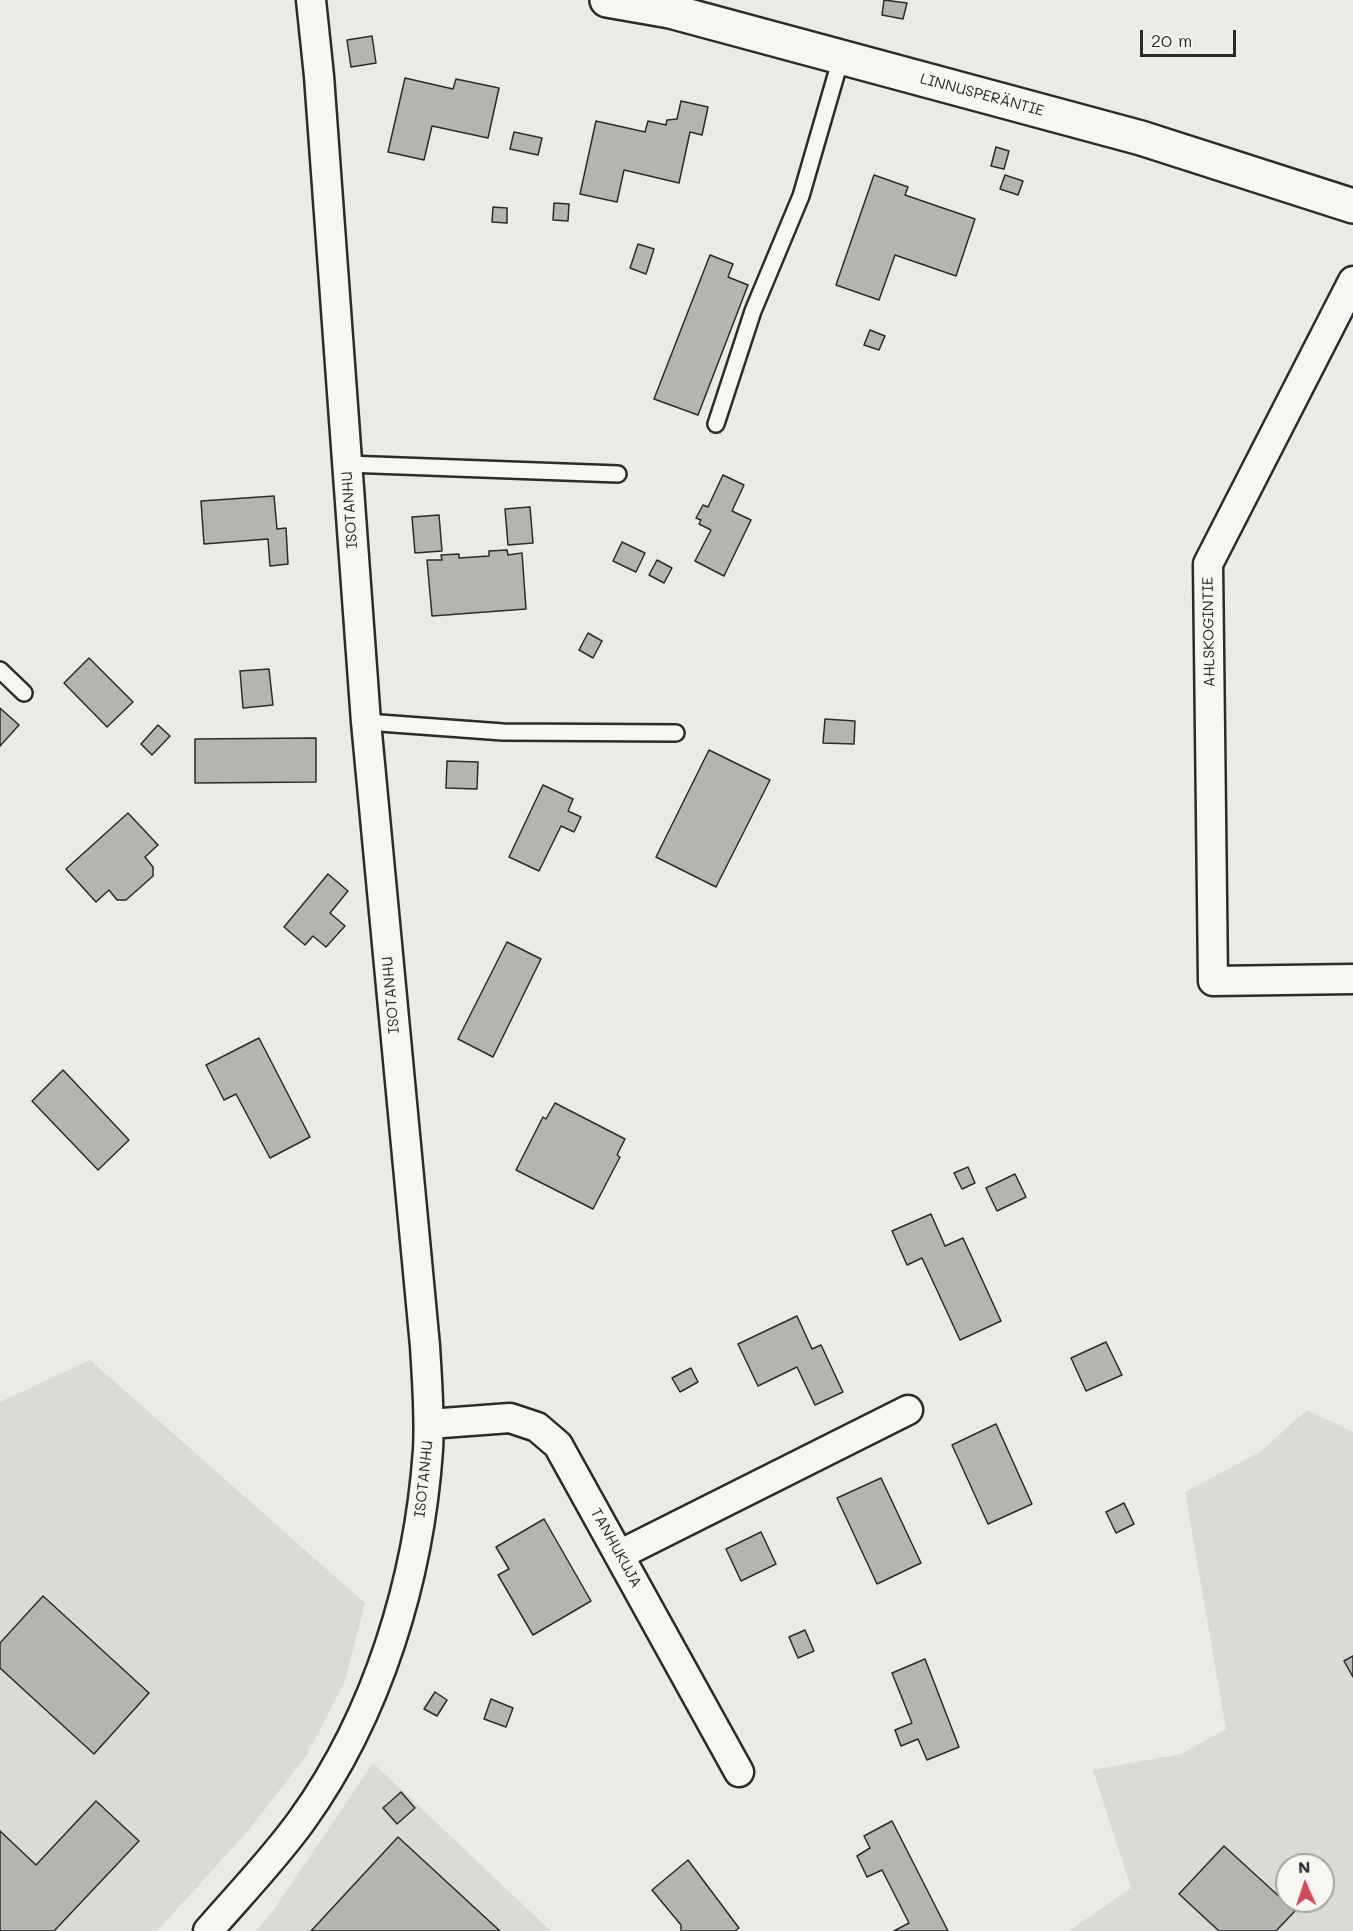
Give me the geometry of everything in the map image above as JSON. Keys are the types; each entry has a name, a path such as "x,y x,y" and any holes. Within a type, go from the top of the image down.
{"street":[{"name":"ISOTANHU","path":"208,1931 302,1821 331,1775 360,1719 386,1654 409,1578 422,1509 429,1424 425,1346 366,722 319,76 311,0"},
{"name":"LINNUSPERÄNTIE","path":"607,0 670,11 1141,138 1353,206"},
{"name":"AHLSKOGINTIE","path":"1353,281 1208,564 1214,981 1353,980"},
{"path":"621,1554 908,1410"},
{"name":"TANHUKUJA","path":"429,1424 510,1418 537,1427 558,1445 621,1554 739,1772"}],"lane":[{"path":"716,424 753,311 801,195 841,57"},
{"path":"346,464 618,474"},
{"path":"0,670 24,693"},
{"path":"366,722 503,732 676,733"}],"shaded area":[{"path":"90,1360 365,1603 345,1681 306,1756 248,1831 157,1931 0,1931 0,1402"},
{"path":"1307,1410 1353,1432 1353,1931 1069,1931 1131,1888 1093,1770 1181,1754 1226,1729 1185,1492 1260,1452"},
{"path":"373,1763 551,1931 256,1931 273,1911"}],"building":[{"path":"884,0 907,3 903,19 882,15"},
{"path":"372,36 376,63 351,67 347,40"},
{"path":"405,78 453,89 456,79 499,88 488,138 432,126 424,160 388,152"},
{"path":"681,101 708,107 702,135 690,132 679,183 624,170 617,202 580,194 596,121 645,132 648,121 666,125 667,120 677,119"},
{"path":"514,132 542,138 538,155 510,149"},
{"path":"996,147 1009,151 1004,169 991,166"},
{"path":"874,175 908,187 905,195 975,219 956,276 895,255 879,300 836,285"},
{"path":"1005,175 1023,181 1018,195 1000,189"},
{"path":"554,203 569,204 568,221 553,220"},
{"path":"493,207 507,208 507,223 492,222"},
{"path":"638,244 654,249 646,274 630,268"},
{"path":"710,255 733,264 728,277 748,285 698,415 654,399"},
{"path":"870,330 885,336 879,350 864,345"},
{"path":"723,475 744,485 732,511 751,520 724,576 695,561 711,530 699,524 701,520 696,518 703,505 708,507"},
{"path":"274,496 277,529 286,528 288,564 270,566 268,539 204,544 201,501"},
{"path":"530,507 533,543 508,545 505,509"},
{"path":"439,515 442,551 415,553 412,517"},
{"path":"622,542 645,553 636,572 613,561"},
{"path":"507,550 508,555 522,553 526,609 432,616 427,560 442,560 441,555 459,554 459,558 489,556 489,551"},
{"path":"657,560 672,568 664,583 649,575"},
{"path":"588,633 602,641 593,658 579,650"},
{"path":"89,658 133,702 107,727 64,683"},
{"path":"269,669 273,705 243,708 240,671"},
{"path":"0,708 19,725 0,746"},
{"path":"825,719 855,721 854,744 823,743"},
{"path":"158,725 170,736 152,755 141,744"},
{"path":"316,738 316,782 195,783 195,739"},
{"path":"709,750 770,780 716,887 656,857"},
{"path":"447,761 478,762 477,789 446,788"},
{"path":"543,785 573,799 568,811 581,817 574,832 561,826 539,871 509,857"},
{"path":"128,813 158,845 145,857 153,867 153,876 126,900 117,900 109,890 96,902 66,869"},
{"path":"328,874 348,891 330,913 345,926 326,947 313,936 305,945 284,927"},
{"path":"507,942 541,959 493,1057 458,1039"},
{"path":"259,1038 310,1137 270,1158 236,1094 224,1100 206,1065"},
{"path":"63,1070 129,1140 98,1170 32,1101"},
{"path":"555,1103 625,1139 617,1155 620,1157 593,1209 516,1170 543,1117 546,1119"},
{"path":"968,1167 975,1183 962,1189 954,1173"},
{"path":"1015,1174 1026,1197 997,1211 986,1188"},
{"path":"931,1214 945,1246 963,1238 1001,1321 960,1340 922,1258 907,1265 892,1231"},
{"path":"797,1316 812,1349 821,1345 843,1392 815,1405 797,1367 758,1386 738,1344"},
{"path":"1106,1342 1122,1375 1086,1391 1071,1358"},
{"path":"691,1368 698,1382 680,1392 672,1378"},
{"path":"996,1424 1032,1504 988,1524 952,1445"},
{"path":"881,1478 921,1563 877,1584 837,1498"},
{"path":"1124,1503 1134,1524 1116,1533 1106,1512"},
{"path":"544,1519 591,1601 533,1635 498,1575 509,1569 496,1547"},
{"path":"761,1532 776,1564 741,1581 726,1549"},
{"path":"43,1596 149,1693 94,1754 0,1668 0,1643"},
{"path":"805,1630 814,1651 798,1658 789,1637"},
{"path":"1353,1656 1353,1677 1344,1661"},
{"path":"925,1659 959,1747 927,1760 918,1739 901,1746 895,1730 912,1723 892,1673"},
{"path":"435,1692 447,1700 437,1716 424,1709"},
{"path":"491,1699 513,1708 506,1727 484,1719"},
{"path":"401,1792 415,1808 397,1824 383,1808"},
{"path":"96,1801 139,1841 54,1931 0,1931 0,1831 36,1865"},
{"path":"892,1821 948,1931 894,1931 909,1923 882,1870 867,1877 857,1856 870,1848 864,1836"},
{"path":"398,1837 500,1931 311,1931"},
{"path":"1224,1846 1275,1893 1275,1913 1293,1913 1276,1931 1219,1931 1179,1894"},
{"path":"688,1860 739,1928 735,1931 681,1931 681,1925 652,1890"}]}
